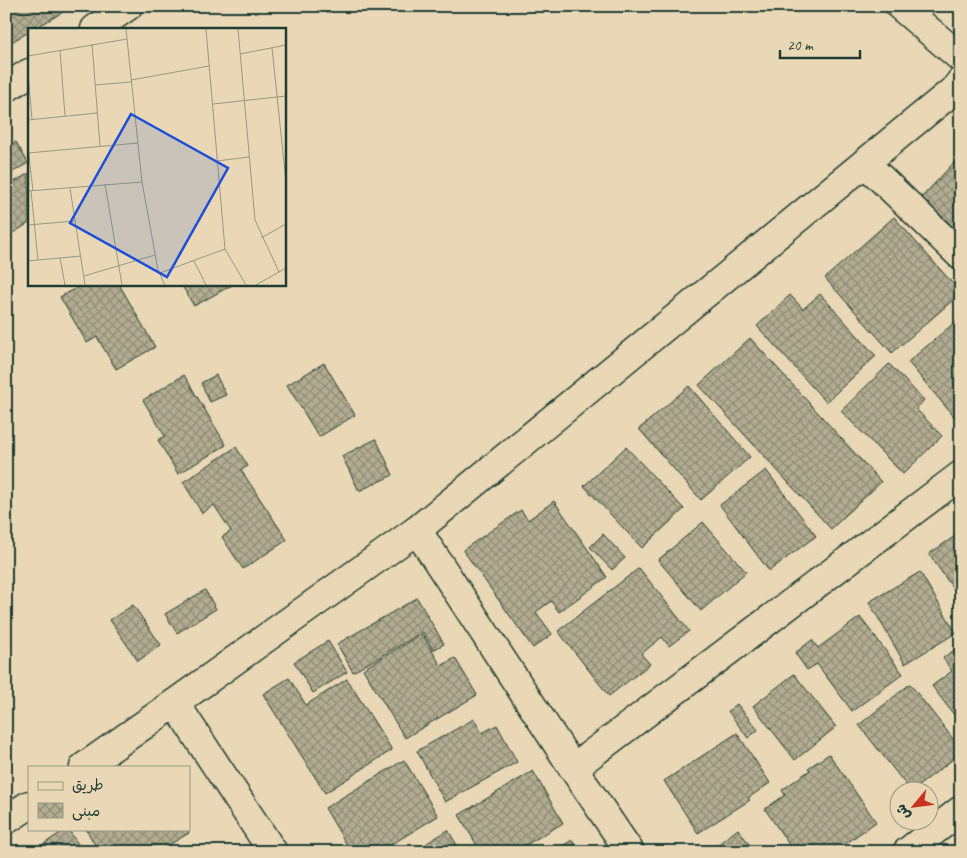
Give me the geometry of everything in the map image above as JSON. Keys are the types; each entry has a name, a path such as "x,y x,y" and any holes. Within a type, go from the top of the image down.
{"street":[{"path":"96,28 128,6"},
{"path":"900,6 961,58"},
{"path":"6,88 28,74"},
{"path":"85,766 416,530 955,89 961,81"},
{"path":"865,163 961,256"},
{"path":"573,768 961,475"},
{"path":"416,530 630,852"},
{"path":"175,703 273,852"},
{"path":"6,820 28,806"},
{"path":"907,852 936,843 961,810"}],"building":[{"path":"6,6 66,6 68,9 36,28 28,28 28,33 6,45"},
{"path":"16,142 28,163 6,176 6,147"},
{"path":"961,155 961,234 921,198"},
{"path":"28,174 28,224 13,233 6,221 6,187"},
{"path":"894,217 961,293 892,353 825,278"},
{"path":"82,285 120,285 155,347 116,369 97,337 87,343 60,297"},
{"path":"182,285 232,285 194,306"},
{"path":"820,294 876,356 826,402 757,326 790,295 803,309"},
{"path":"961,317 961,425 908,362"},
{"path":"750,338 881,482 831,529 699,385"},
{"path":"324,363 355,415 319,437 287,385"},
{"path":"889,364 924,400 916,409 942,436 903,474 841,411"},
{"path":"184,375 226,445 178,474 158,440 165,436 143,400"},
{"path":"216,375 226,395 210,402 201,383"},
{"path":"689,386 750,457 701,500 639,429"},
{"path":"376,439 393,475 359,491 342,456"},
{"path":"236,447 248,466 241,470 287,540 243,569 222,537 231,531 214,505 202,513 183,482"},
{"path":"626,447 684,509 642,548 584,486"},
{"path":"766,470 816,536 769,571 720,505"},
{"path":"554,501 607,577 559,612 551,601 536,612 552,634 533,648 463,550 521,510 528,520"},
{"path":"703,522 746,572 701,611 658,560"},
{"path":"961,532 961,600 929,554"},
{"path":"603,534 625,558 612,570 590,547"},
{"path":"639,568 689,631 669,646 662,637 641,654 650,664 609,696 558,631"},
{"path":"920,572 956,633 905,664 869,602"},
{"path":"205,590 216,609 177,633 165,614"},
{"path":"417,598 444,644 433,650 423,632 353,672 337,644"},
{"path":"133,605 161,645 138,661 110,620"},
{"path":"860,617 903,674 852,711 817,664 807,670 795,653 812,640 818,648"},
{"path":"422,634 441,666 455,658 477,695 405,738 363,669"},
{"path":"328,641 347,672 313,693 294,662"},
{"path":"961,645 961,724 932,686 952,671 943,658"},
{"path":"794,674 836,727 795,760 753,706"},
{"path":"289,678 306,705 347,679 392,750 325,793 263,694"},
{"path":"910,684 961,749 961,753 926,780 902,780 859,725"},
{"path":"737,704 758,730 748,738 728,711"},
{"path":"474,719 482,733 497,725 517,762 445,802 417,751"},
{"path":"737,733 770,783 748,798 750,800 698,833 664,781"},
{"path":"829,754 876,822 834,852 794,852 765,809 785,795 782,790 810,770 808,768"},
{"path":"404,760 438,816 379,852 351,852 325,808"},
{"path":"533,771 563,823 514,852 481,852 459,815"},
{"path":"738,829 755,852 708,852"},
{"path":"65,830 69,830 83,852 32,852"},
{"path":"87,830 188,830 189,833 157,852 99,852"},
{"path":"448,830 461,852 413,852"},
{"path":"572,840 579,852 553,852"}]}
